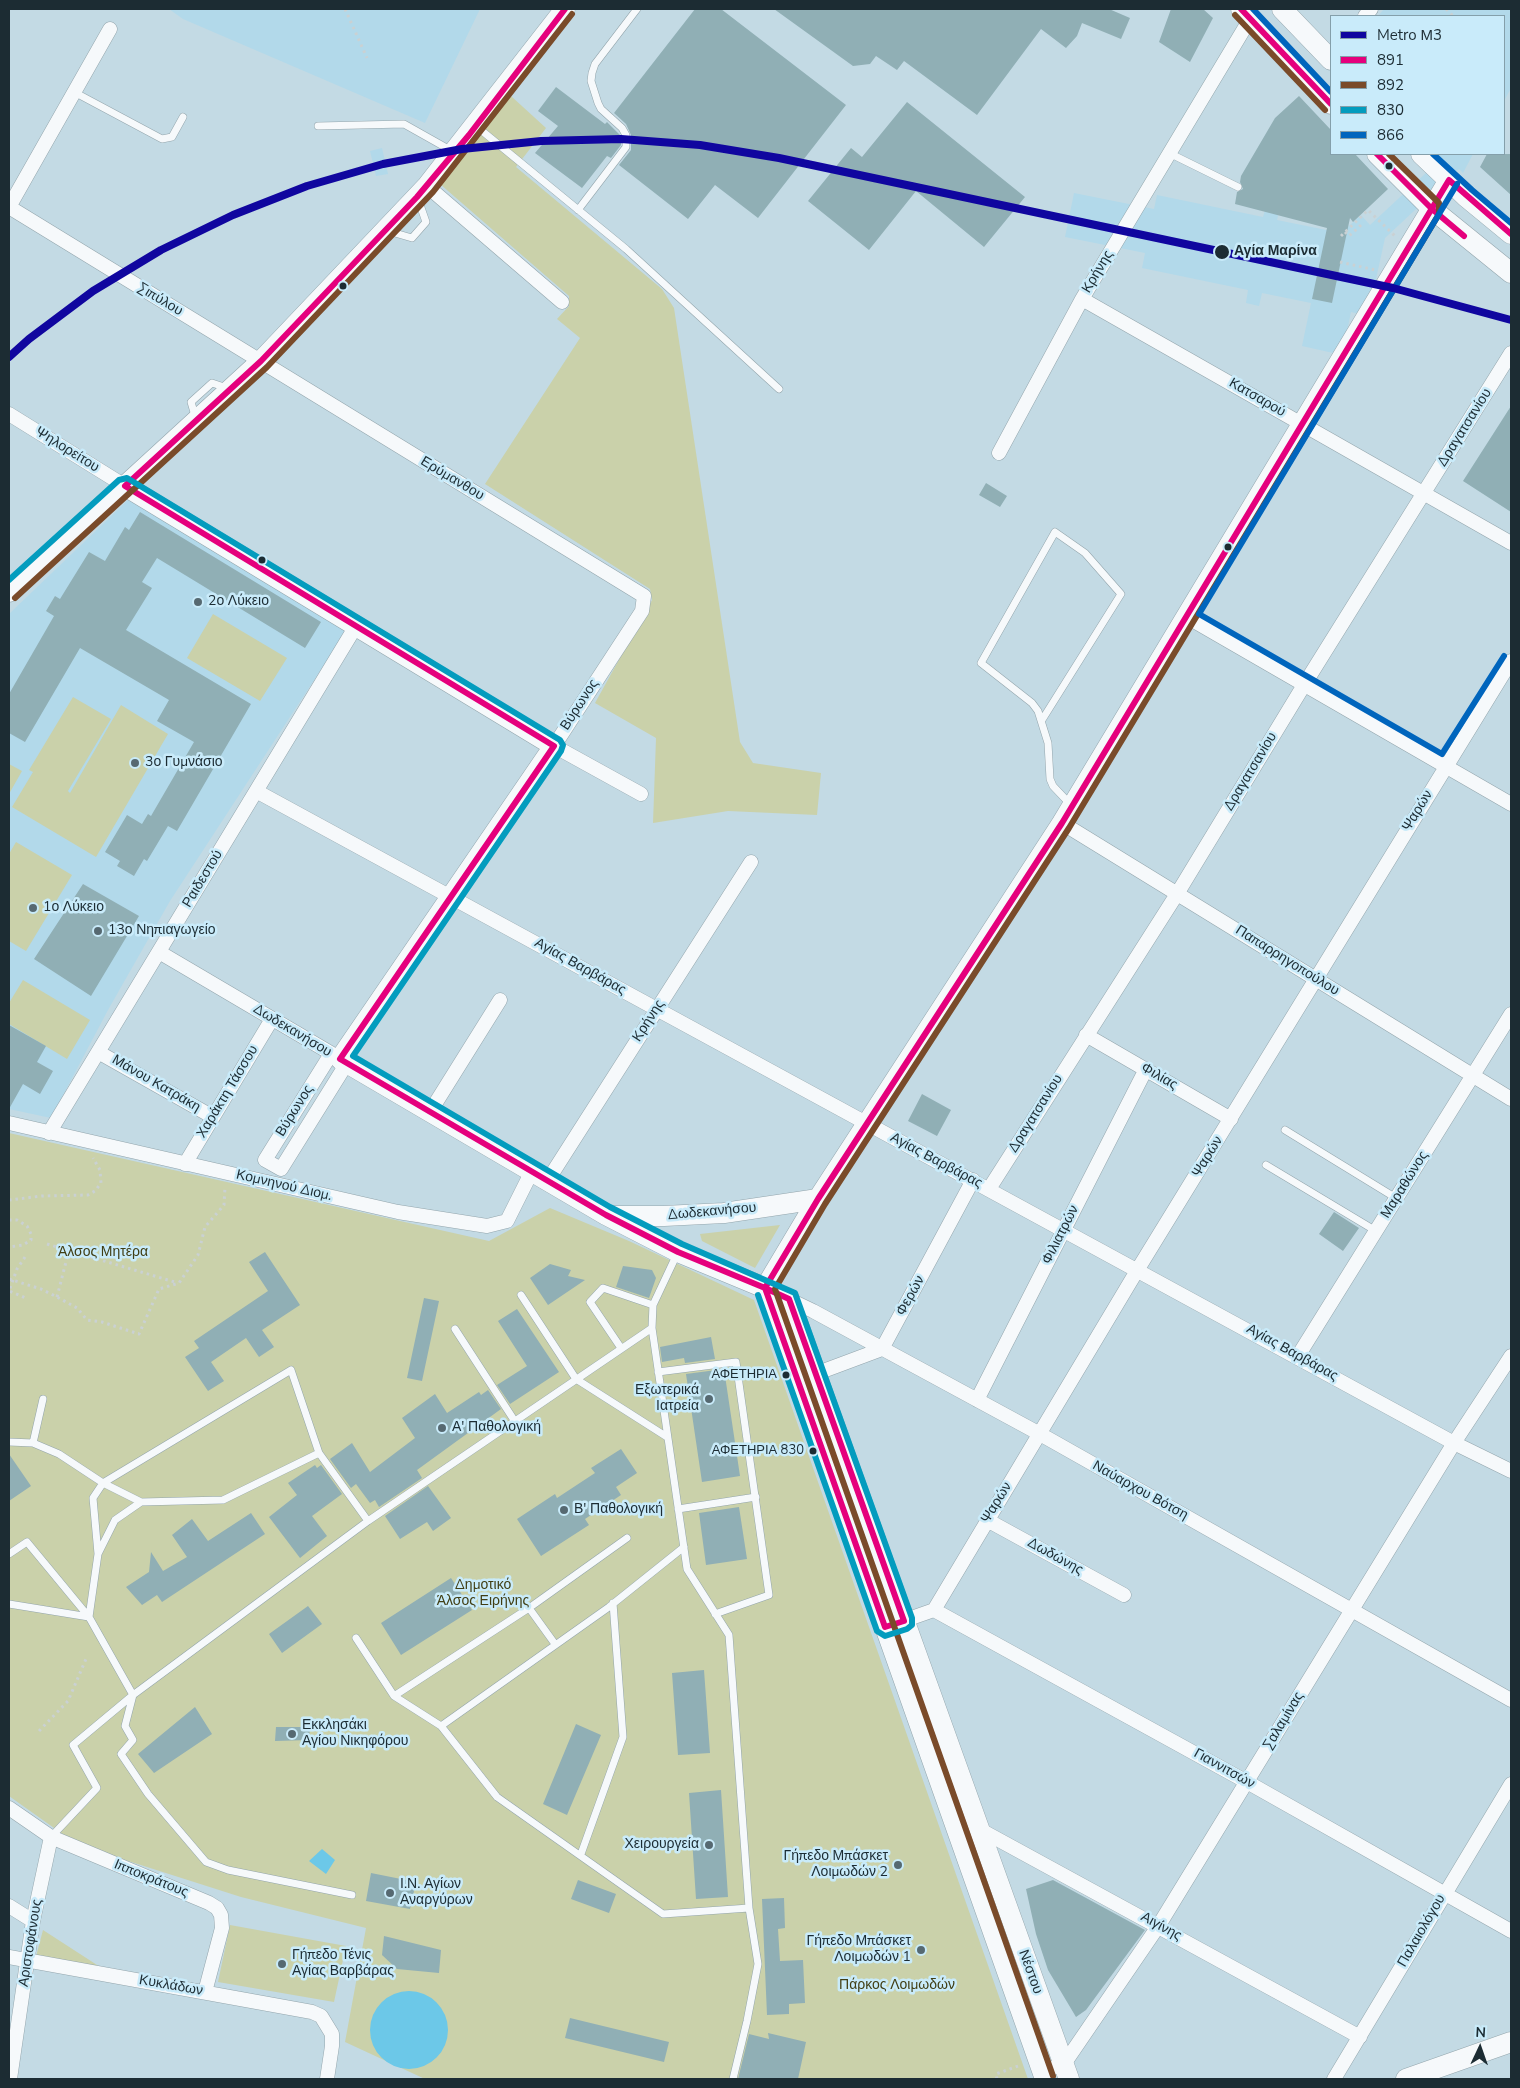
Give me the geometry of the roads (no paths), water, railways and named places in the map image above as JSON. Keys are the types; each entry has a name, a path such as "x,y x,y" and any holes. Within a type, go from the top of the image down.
{"street":[{"path":"9,592 261,361 422,191 475,126 565,9"},
{"path":"1282,9 1330,59"},
{"path":"1246,14 1330,103"},
{"name":"Κρήνης","path":"999,453 1082,299 1169,153 1246,14"},
{"path":"9,207 110,29"},
{"path":"1378,155 1432,209 1511,273"},
{"path":"1422,155 1511,234"},
{"path":"766,1288 818,1199 1068,815 1449,180"},
{"path":"422,191 562,302"},
{"name":"Σιπύλου","path":"9,207 261,361"},
{"name":"Κατσαρού","path":"1082,299 1511,543"},
{"name":"Δραγατσανίου","path":"988,1189 1177,894 1304,685 1425,494 1511,353"},
{"name":"Ερύμανθου","path":"261,361 644,596"},
{"name":"Ψηλορείτου","path":"9,414 125,486"},
{"path":"125,486 554,746 641,794"},
{"name":"Βύρωνος","path":"339,1059 281,1170 265,1160 339,1059 554,746 642,611 644,596"},
{"path":"1187,617 1511,804"},
{"name":"Ραιδεστού","path":"49,1133 356,626"},
{"name":"Ψαρών","path":"934,1610 1138,1269 1511,661"},
{"name":"Αγίας Βαρβάρας","path":"256,791 866,1124 974,1180 1454,1443 1511,1472"},
{"name":"Παπαρρηγοπούλου","path":"1068,815 1177,894 1511,1099"},
{"name":"Κρήνης","path":"540,1176 657,1009 751,862"},
{"name":"Δωδεκανήσου","path":"159,952 606,1216 678,1252 766,1288"},
{"path":"430,1112 500,1000"},
{"name":"Μαραθώνος","path":"1298,1356 1511,1014"},
{"name":"Χαράκτη Τάσσου","path":"185,1164 272,1019"},
{"name":"Φιλίας","path":"1086,1035 1231,1119"},
{"name":"Μάνου Κατράκη","path":"98,1052 213,1117"},
{"name":"Φιλιατρών","path":"977,1400 1146,1069"},
{"name":"Κομνηνού Διομ.","path":"9,1123 398,1212 487,1226 507,1220 540,1176"},
{"name":"Βύρωνος","path":"263,1182 274,1165"},
{"name":"Φερών","path":"882,1348 974,1180"},
{"name":"Δωδεκανήσου","path":"606,1216 724,1213 818,1199"},
{"name":"Ναύαρχου Βότση","path":"766,1288 882,1348 1040,1434 1511,1700"},
{"name":"Νέστου","path":"766,1288 885,1627 1066,2072"},
{"name":"Νέστου","path":"788,1299 904,1621 1042,2070"},
{"path":"815,1374 882,1348"},
{"name":"Σαλαμίνας","path":"1066,2072 1159,1925 1454,1443 1511,1356"},
{"name":"Δωδώνης","path":"987,1520 1124,1595"},
{"path":"885,1627 934,1610"},
{"name":"Γιαννιτσών","path":"934,1610 1247,1782 1511,1931"},
{"name":"Παλαιολόγου","path":"1334,2079 1443,1894 1511,1784"},
{"name":"Ιπποκράτους","path":"9,1808 51,1838 210,1902 217,1908 221,1915 222,1928 205,1992"},
{"name":"Αιγίνης","path":"968,1831 1159,1925 1360,2037"},
{"name":"Αριστοφάνους","path":"10,2079 33,1921 51,1838"},
{"path":"9,1906 33,1921"},
{"name":"Κυκλάδων","path":"9,1957 312,2012 322,2016 328,2024 332,2046 327,2079"},
{"path":"1406,2079 1511,2042"},
{"path":"1042,2070 1066,2072"}],"lane":[{"path":"578,210 626,147 626,135 622,128 601,109 591,81 595,64 637,9"},
{"path":"74,92 165,140 172,137 183,117"},
{"path":"318,126 404,124 454,152"},
{"path":"475,126 626,249 779,389"},
{"path":"1169,153 1238,187"},
{"path":"1042,720 1122,594 1085,553 1055,532 981,663 1032,703 1042,720 1048,743 1050,779 1068,815"},
{"path":"1285,1130 1396,1198"},
{"path":"1266,1165 1376,1231"},
{"path":"678,1252 653,1305 652,1328 687,1569 729,1635 749,1908 758,1964 733,2079"},
{"path":"621,1348 590,1302 603,1288 653,1305"},
{"path":"521,1295 576,1379 667,1437"},
{"path":"51,1838 97,1788 73,1745 133,1695 368,1521 652,1328"},
{"path":"455,1329 514,1420"},
{"path":"658,1372 736,1362 769,1595 715,1614"},
{"path":"89,1617 98,1554 93,1498 103,1482 291,1370 319,1453 368,1521"},
{"path":"33,1443 43,1399"},
{"path":"9,1442 33,1443 59,1454 103,1482 141,1502 223,1500 319,1453"},
{"path":"678,1509 756,1497"},
{"path":"98,1554 115,1520 141,1502"},
{"path":"394,1696 529,1608 627,1538"},
{"path":"9,1554 27,1542 89,1617 133,1695 125,1726 133,1740 122,1754 148,1794 206,1862 228,1870 352,1895"},
{"path":"441,1726 613,1603 684,1547"},
{"path":"580,1854 624,1737 613,1603"},
{"path":"9,1604 89,1617"},
{"path":"529,1608 555,1644"},
{"path":"356,1638 394,1696 441,1726 497,1796 663,1914 749,1908"}],"water":[{"path":"322,1849 335,1860 326,1874 309,1861"},
{"path":"409,1991 424,1994 437,2002 445,2015 448,2030 445,2045 437,2058 424,2066 409,2069 394,2066 381,2058 373,2045 370,2030 373,2015 381,2002 394,1994"}],"metro line":[{"name":"Μ3","path":"9,357 29,339 93,291 161,250 233,215 307,186 383,164 462,149 541,141 621,139 700,145 779,158 1393,288 1511,320"}],"place":[{"name":"Αγία Μαρίνα","path":"1222,252"},
{"name":"2ο Λύκειο","path":"198,602"},
{"name":"3ο Γυμνάσιο","path":"135,763"},
{"name":"1ο Λύκειο","path":"33,908"},
{"name":"13ο Νηπιαγωγείο","path":"98,931"},
{"name":"ΑΦΕΤΗΡΙΑ","path":"786,1375"},
{"name":"Εξωτερικά Ιατρεία","path":"709,1399"},
{"name":"Α' Παθολογική","path":"442,1428"},
{"name":"ΑΦΕΤΗΡΙΑ 830","path":"813,1451"},
{"name":"Β' Παθολογική","path":"564,1510"},
{"name":"Εκκλησάκι Αγίου Νικηφόρου","path":"292,1734"},
{"name":"Χειρουργεία","path":"709,1845"},
{"name":"Γήπεδο Μπάσκετ Λοιμωδών 2","path":"898,1865"},
{"name":"Ι.Ν. Αγίων Αναργύρων","path":"390,1893"},
{"name":"Γήπεδο Μπάσκετ Λοιμωδών 1","path":"921,1950"},
{"name":"Γήπεδο Τένις Αγίας Βαρβάρας","path":"282,1964"}],"park label":[{"name":"Άλσος Μητέρα","path":"103,1253"},
{"name":"Δημοτικό Άλσος Ειρήνης","path":"483,1594"},
{"name":"Πάρκος Λοιμωδών","path":"897,1986"}]}
